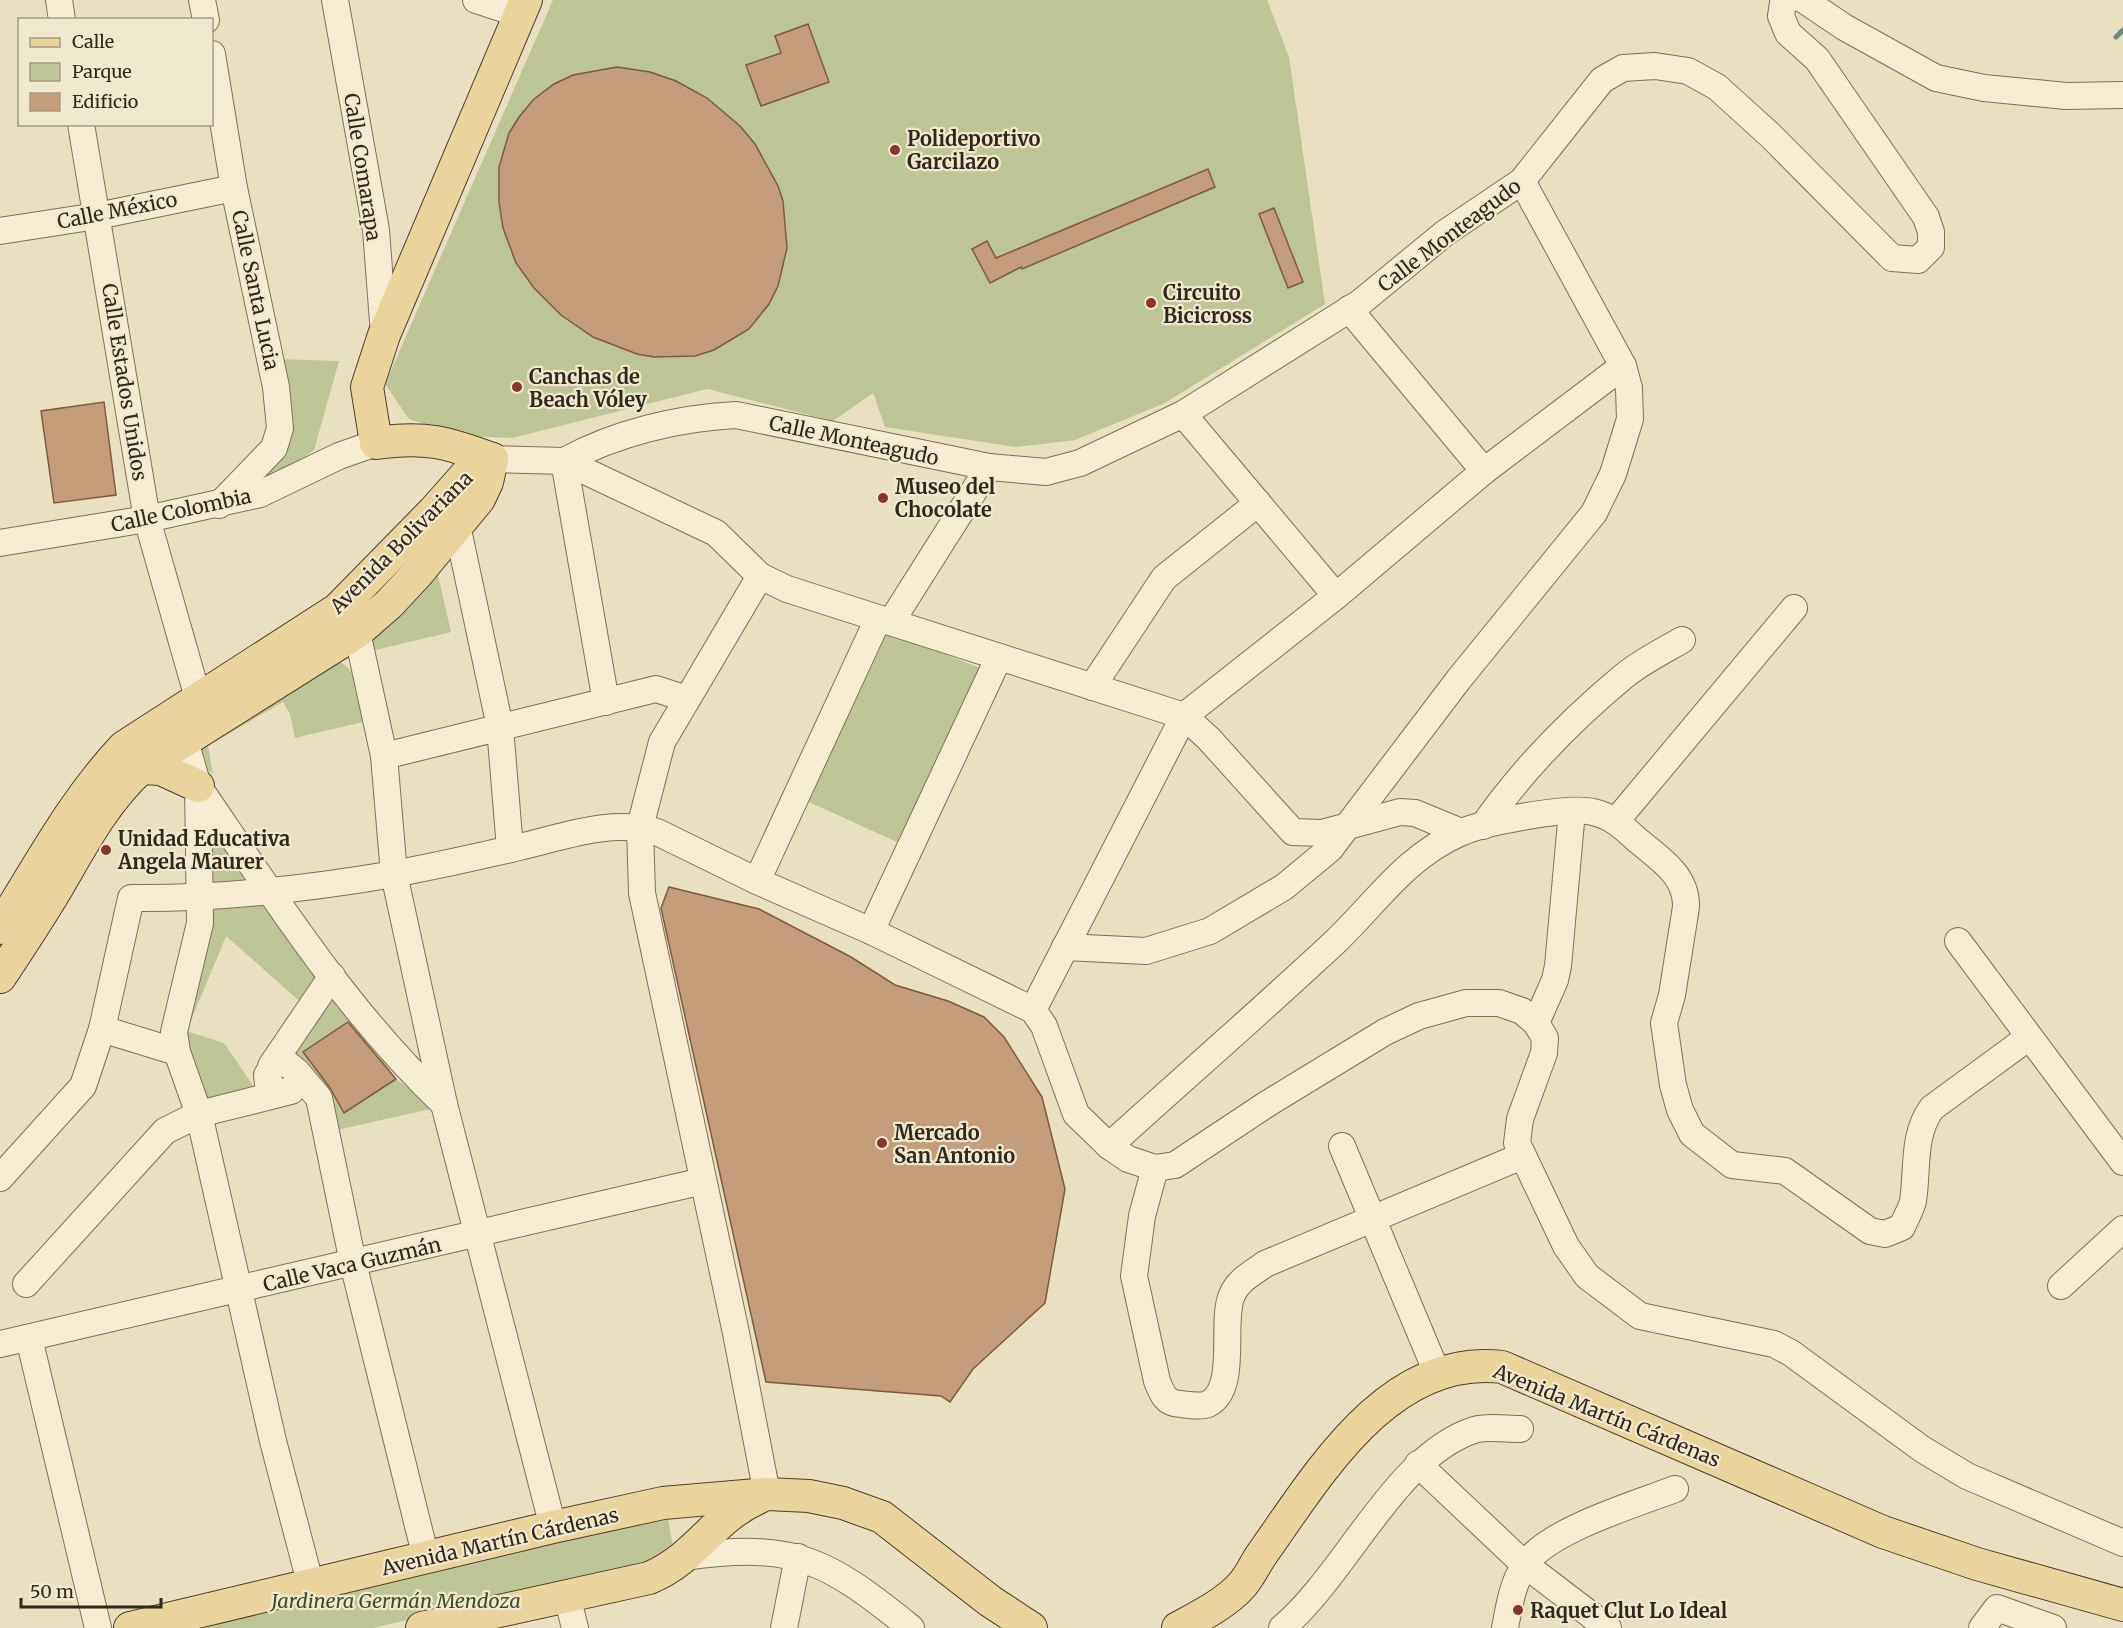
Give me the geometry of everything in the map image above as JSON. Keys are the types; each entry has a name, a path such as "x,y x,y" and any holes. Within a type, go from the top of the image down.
{"main road":[{"path":"376,443 367,387 384,335 523,7"},
{"name":"Calle Colombia","path":"376,443 411,438 447,443 492,459"},
{"name":"Avenida Bolivariana","path":"0,927 75,805 97,775 124,747 198,698 347,620 389,604 446,518 479,499 487,482 492,459"},
{"name":"Avenida Bolivariana","path":"0,976 36,924 111,798 141,768 185,741 347,620"},
{"path":"141,768 161,769 198,786"},
{"name":"Avenida Martín Cárdenas","path":"1178,1628 1212,1610 1242,1585 1335,1454 1363,1421 1405,1390 1437,1374 1480,1365 1502,1367 1882,1532 1977,1564 2123,1605"},
{"name":"Avenida Martín Cárdenas","path":"422,1628 453,1625 649,1578 670,1569 686,1557 736,1508 767,1494"},
{"name":"Avenida Martín Cárdenas","path":"130,1628 663,1503 767,1494 810,1496 843,1503 882,1517 990,1601 1031,1628"},
{"path":"663,1503 678,1521 685,1537 686,1557"}],"street":[{"path":"59,0 62,18"},
{"path":"202,0 206,18"},
{"name":"Calle Comarapa","path":"335,0 376,230 384,335"},
{"path":"476,0 523,7"},
{"name":"Calle Monteagudo","path":"564,461 599,442 699,417 736,416 988,467 1046,472 1080,463 1183,414 1349,309 1445,233 1522,182 1602,80 1623,68 1655,66 1689,71 1717,87 1771,136 1892,258 1918,260 1931,248 1931,232 1926,217 1817,58 1788,33 1780,16 1783,3 1788,0"},
{"path":"1804,0 1844,27 1936,78 1984,88 2066,96 2123,95"},
{"name":"Calle Santa Lucia","path":"213,60 234,188 276,387 279,428 274,448 219,505"},
{"name":"Calle Estados Unidos","path":"81,126 147,519 198,698"},
{"path":"1065,947 1146,951 1210,931 1284,887 1329,849 1471,664 1594,513 1612,474 1630,419 1629,388 1623,366 1522,182"},
{"name":"Calle México","path":"0,231 97,216 234,188"},
{"path":"1349,309 1484,471"},
{"path":"1033,1010 1184,716 1336,596 1484,471 1623,366"},
{"path":"1183,414 1336,596"},
{"name":"Calle Colombia","path":"0,543 219,505 260,494 339,456 376,443"},
{"name":"Calle Colombia","path":"492,459 564,461"},
{"path":"564,461 716,533 760,576 787,589 1184,716 1209,739 1293,832 1322,833 1400,812 1415,813 1472,829"},
{"path":"564,461 606,702"},
{"path":"757,881 885,621 988,467"},
{"path":"1092,687 1164,578 1258,502"},
{"path":"446,518 500,727 510,849"},
{"path":"760,576 662,742 640,827 642,893 767,1494"},
{"path":"1616,821 1794,608"},
{"path":"347,620 384,756 394,874 444,1104 475,1235 553,1527"},
{"path":"1472,829 1541,754 1625,675 1682,640"},
{"path":"871,931 999,657"},
{"path":"384,756 656,689 687,699"},
{"path":"198,698 185,741 198,786 201,923 174,1032 177,1052 199,1114 273,1441 311,1586"},
{"path":"198,786 270,892 332,976 401,1063 444,1104"},
{"path":"1536,1023 1555,980 1558,966 1572,811"},
{"path":"1109,1146 1336,941 1393,878 1422,855 1472,829 1572,811 1591,811 1616,821 1680,877 1686,892 1672,995 1664,1023 1666,1043 1680,1110 1692,1134 1732,1165 1785,1171 1870,1231 1885,1234 1902,1227 1912,1204 1918,1138 1932,1108 2029,1037"},
{"path":"0,1178 83,1086 102,1029 131,898 201,898 270,892 394,874 602,828 640,827 657,832 757,881 871,931 1033,1010 1044,1026 1076,1114 1109,1146 1128,1159 1155,1168 1175,1165 1267,1104 1385,1032 1419,1016 1466,1003 1499,1003 1522,1011 1536,1023 1545,1038 1544,1053 1520,1119 1517,1143 1573,1257 1587,1276 1625,1307 1640,1316 1774,1344 1791,1353 1922,1449 1968,1476 2123,1543"},
{"path":"0,927 36,924"},
{"path":"1958,941 2123,1162"},
{"path":"26,1284 165,1131 199,1114 250,1101 286,1075 332,976"},
{"path":"102,1029 177,1052"},
{"path":"286,1075 319,1098 353,1263 426,1558"},
{"path":"1342,1146 1437,1374"},
{"path":"1155,1168 1142,1216 1134,1276 1157,1382 1163,1397 1174,1404 1206,1405 1218,1397 1224,1383 1231,1296 1239,1282 1265,1264 1522,1156"},
{"name":"Calle Vaca Guzmán","path":"0,1344 703,1181"},
{"path":"2061,1286 2123,1229"},
{"path":"29,1338 98,1628"},
{"path":"1282,1628 1335,1572 1418,1464 1443,1444 1476,1429 1520,1429"},
{"path":"1418,1464 1524,1564 1608,1628"},
{"path":"1505,1628 1510,1598 1524,1564 1557,1536 1675,1489"},
{"name":"Avenida Martín Cárdenas","path":"686,1557 726,1551 764,1552 798,1557 825,1566 847,1578 911,1628"},
{"path":"784,1628 798,1557"},
{"path":"567,1596 574,1628"},
{"path":"1982,1628 1997,1608 2053,1628"}],"green space":[{"name":"Polideportivo Garcilazo","path":"553,0 1267,0 1289,57 1325,304 1165,403 1075,440 1015,447 885,427 873,393 833,421 707,389 512,438 458,436 409,419 385,384"},
{"path":"275,359 339,361 314,450 269,483 242,487 291,441"},
{"path":"436,567 451,632 367,652 361,634"},
{"path":"874,627 983,669 899,843 798,797"},
{"path":"337,660 351,671 355,678 360,695 363,722 295,738 290,714 283,702 208,746 213,774 202,765 198,742"},
{"path":"214,822 250,880 248,886 211,884 209,826"},
{"path":"259,898 319,974 305,1006 226,936 190,1023 182,1018 208,911 219,903"},
{"path":"327,998 339,999 355,1017 396,1079 435,1108 332,1131 292,1052"},
{"path":"183,1030 224,1043 256,1090 205,1101"},
{"name":"Jardinera Germán Mendoza","path":"668,1518 673,1547 656,1562 373,1628 183,1628 396,1577"}],"building":[{"path":"808,24 829,82 761,106 746,65 781,53 775,36"},
{"path":"617,67 650,72 676,81 707,98 740,126 755,144 778,186 783,201 787,248 778,286 769,304 749,329 714,350 695,356 654,357 637,354 593,337 561,315 534,288 516,263 503,228 499,202 499,167 509,133 519,117 534,99 554,84 573,75"},
{"path":"1208,169 1215,187 1022,269 1021,267 990,283 972,249 987,241 996,258"},
{"path":"1274,208 1303,282 1288,288 1259,214"},
{"path":"104,402 116,495 54,503 41,411"},
{"name":"Mercado San Antonio","path":"669,887 759,909 851,957 895,985 948,1001 984,1017 1004,1037 1042,1097 1065,1189 1045,1303 973,1369 950,1402 941,1396 766,1382 661,908"},
{"path":"348,1022 396,1079 344,1113 330,1088 303,1052"}],"waterway":[{"path":"2116,37 2123,30"}],"place":[{"name":"Polideportivo Garcilazo","path":"895,150"},
{"name":"Circuito Bicicross","path":"1151,303"},
{"name":"Canchas de Beach Vóley","path":"517,387"},
{"name":"Museo del Chocolate","path":"883,498"},
{"name":"Unidad Educativa Angela Maurer","path":"106,850"},
{"name":"Mercado San Antonio","path":"882,1143"},
{"name":"Raquet Clut Lo Ideal","path":"1518,1610"}]}
